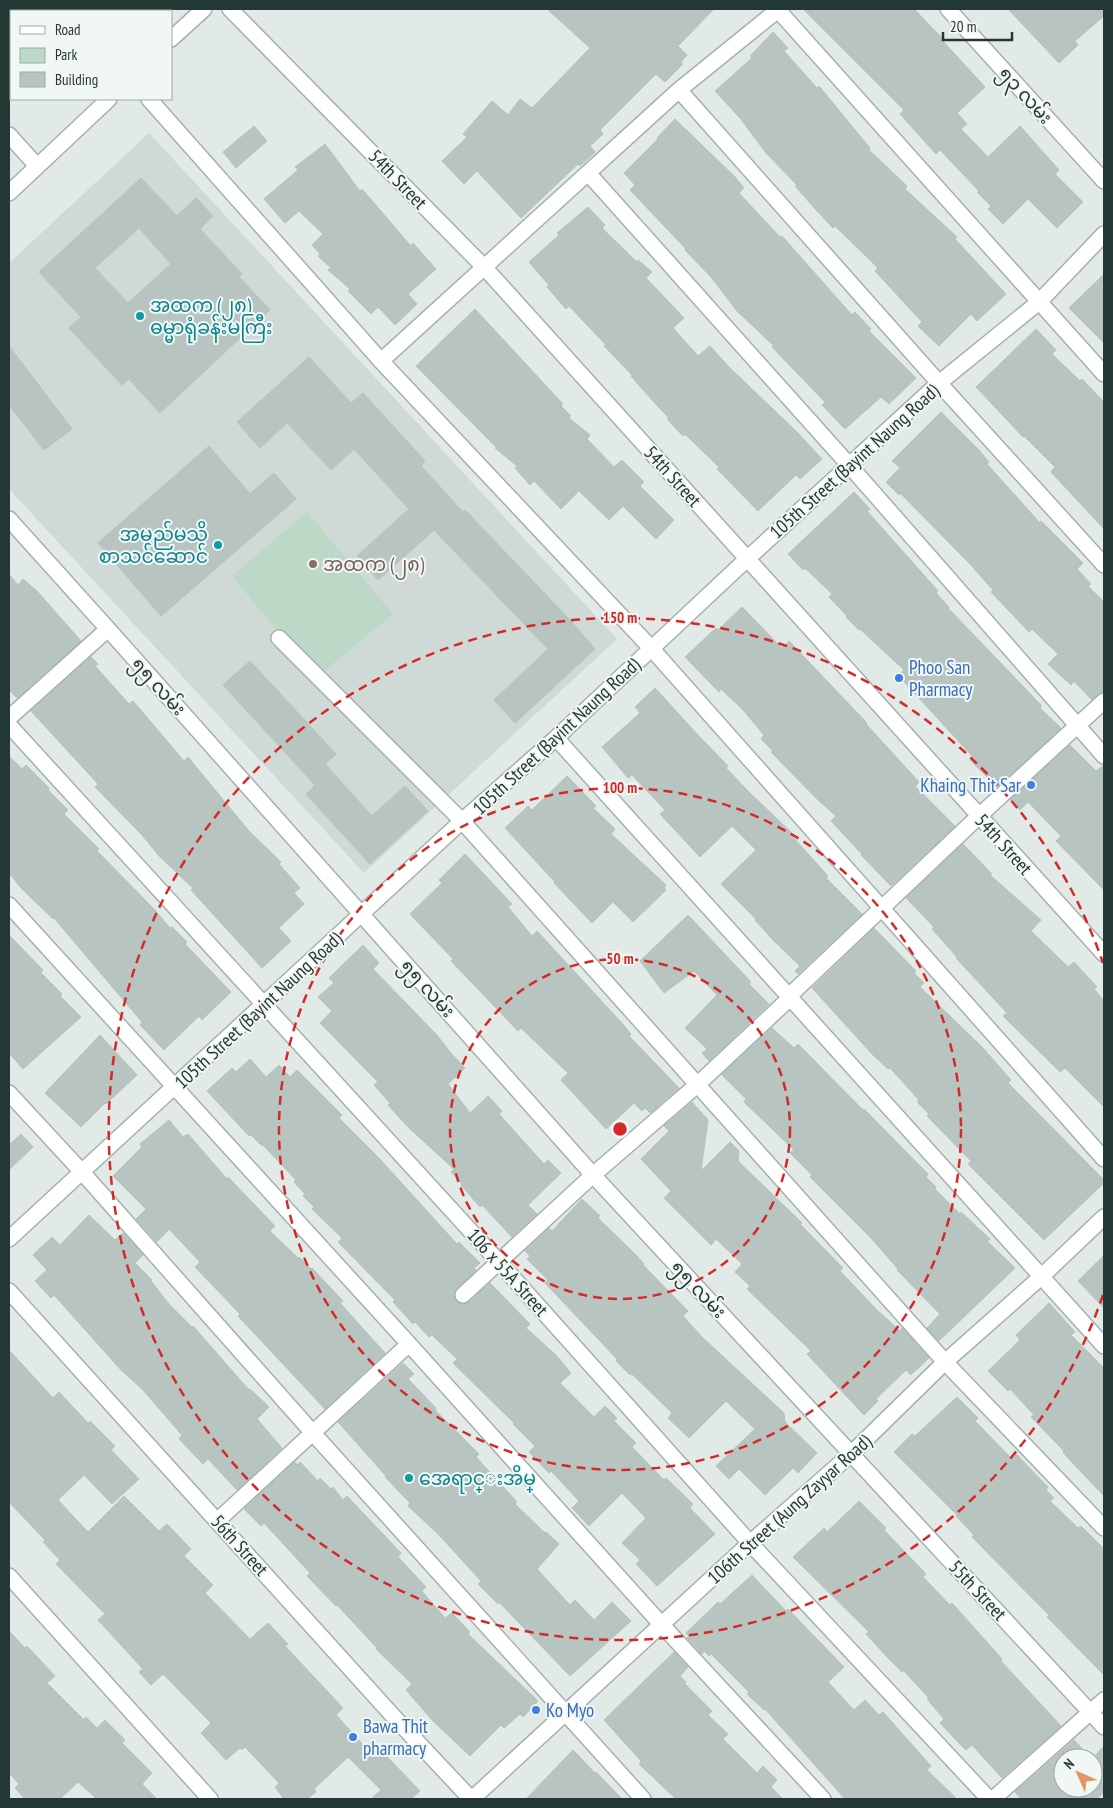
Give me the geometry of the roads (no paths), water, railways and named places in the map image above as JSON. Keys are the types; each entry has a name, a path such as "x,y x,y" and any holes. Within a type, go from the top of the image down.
{"street":[{"path":"172,39 204,9"},
{"name":"54th Street","path":"230,9 485,268 1104,954"},
{"path":"381,361 679,90 778,9 1104,374"},
{"name":"၅၃ လမ်း","path":"948,9 1104,181"},
{"path":"679,90 939,383 1104,564"},
{"path":"9,193 108,100"},
{"path":"150,100 381,361 651,648 1104,1159"},
{"path":"9,135 37,166"},
{"path":"588,173 850,465 1104,756"},
{"name":"105th Street (Bayint Naung Road)","path":"9,1239 462,822 556,738 939,383 1039,302 1104,234"},
{"name":"၅၅ လမ်း","path":"9,519 593,1175 851,1454"},
{"path":"9,718 108,629"},
{"path":"279,638 462,822 945,1362 1104,1528"},
{"path":"464,1295 593,1175 697,1085 978,816 1104,701"},
{"name":"106 x 55A Street","path":"9,725 498,1262 750,1543 991,1799"},
{"path":"556,738 1104,1346"},
{"path":"9,906 661,1624 823,1799"},
{"path":"9,1093 82,1172 564,1714 643,1799"},
{"name":"106th Street (Aung Zayyar Road)","path":"472,1799 661,1624 851,1454 945,1362 1041,1277 1104,1217"},
{"name":"56th Street","path":"9,1291 393,1716 472,1799"},
{"path":"217,1521 408,1344"},
{"name":"55th Street","path":"851,1454 1104,1727"},
{"path":"9,1576 210,1799"},
{"path":"991,1799 1104,1700"}],"place":[{"name":"အထက (၂၈) ဓမ္မာရုံခန်းမကြီး","path":"140,316"},
{"name":"အမည်မသိ စာသင်ဆောင်","path":"218,545"},
{"name":"အထက (၂၈)","path":"313,564"},
{"name":"Phoo San Pharmacy","path":"899,678"},
{"name":"Khaing Thit Sar","path":"1031,785"},
{"name":"အေရာင္းအိမ္","path":"409,1478"},
{"name":"Ko Myo","path":"536,1710"},
{"name":"Bawa Thit pharmacy","path":"353,1737"}]}
